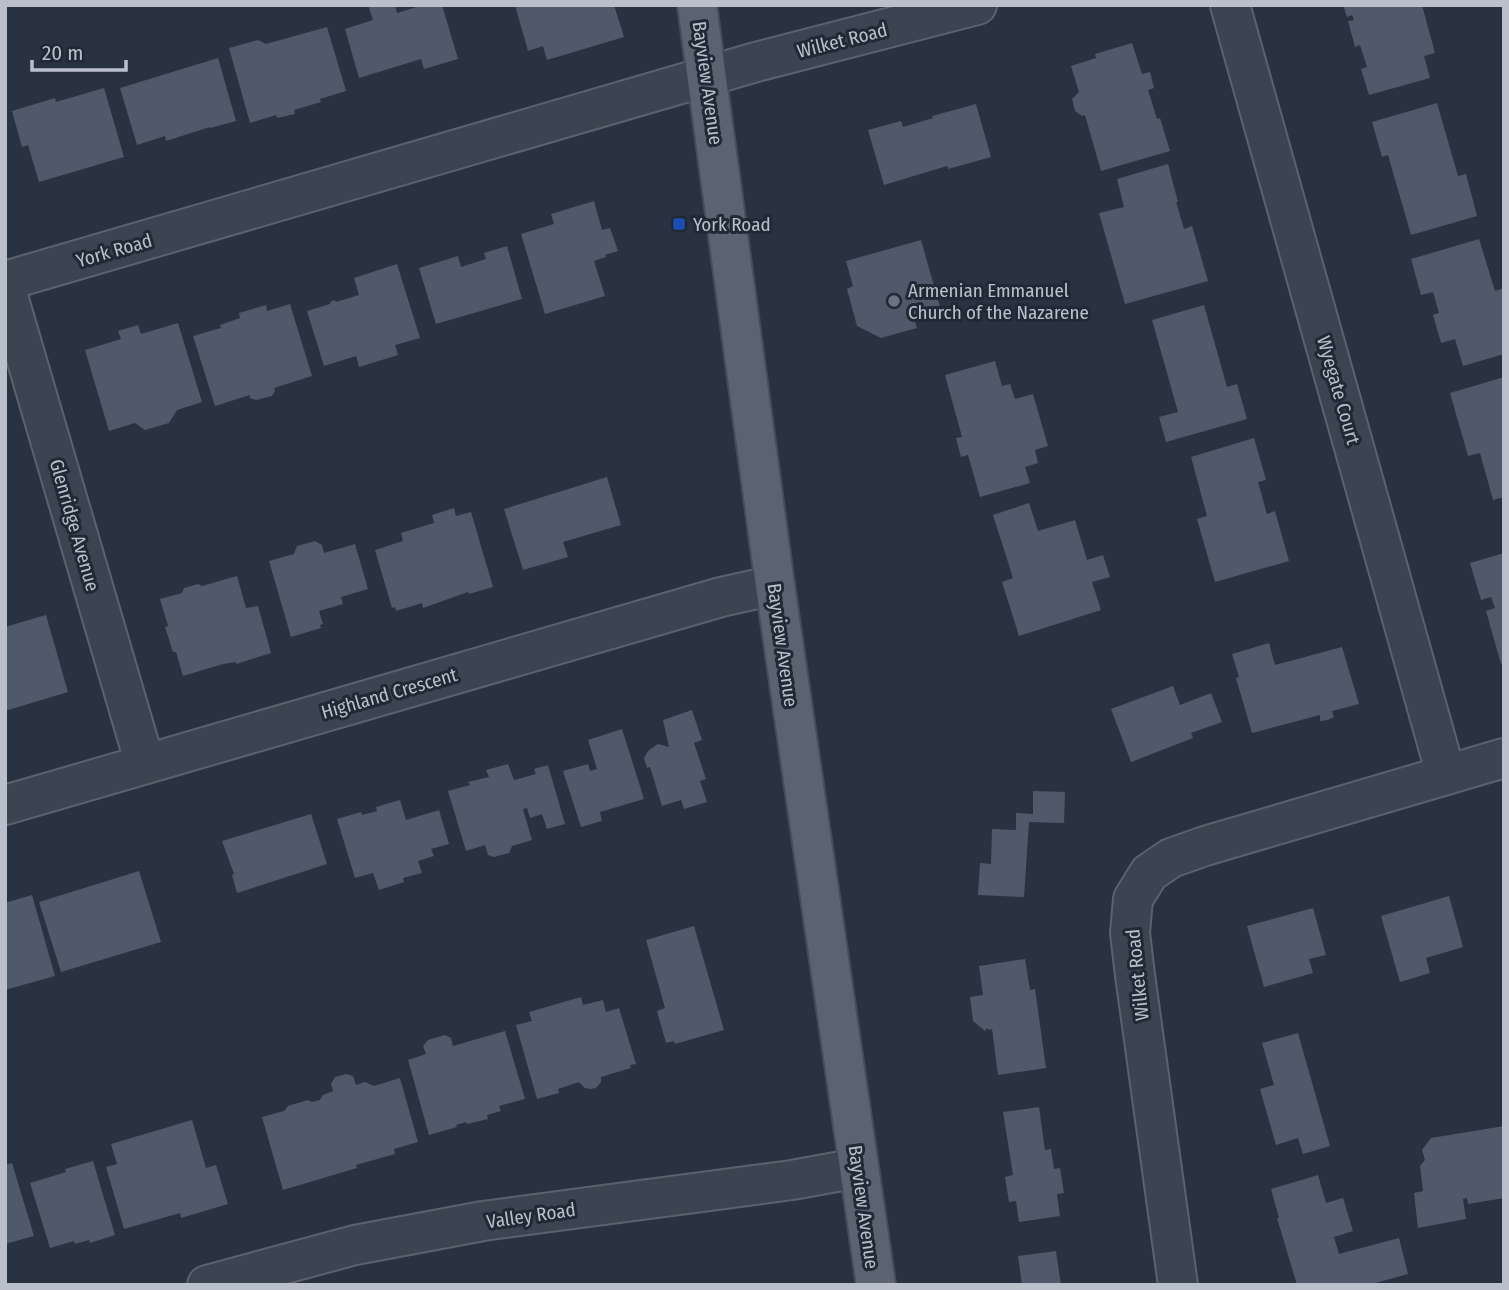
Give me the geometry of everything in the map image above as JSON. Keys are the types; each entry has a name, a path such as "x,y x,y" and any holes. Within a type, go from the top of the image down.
{"main road":[{"name":"Bayview Avenue","path":"697,5 775,584 876,1285"}],"street":[{"name":"Wilket Road","path":"707,76 976,5"},
{"name":"Wyegate Court","path":"1230,5 1446,775"},
{"name":"York Road","path":"5,284 707,76"},
{"name":"Glenridge Avenue","path":"5,284 145,764"},
{"name":"Highland Crescent","path":"5,805 721,597 775,584"},
{"name":"Wilket Road","path":"1178,1285 1130,933 1133,899 1149,873 1171,858 1504,758"},
{"name":"Valley Road","path":"207,1285 355,1245 483,1221 792,1180 858,1168"}],"building":[{"path":"368,5 395,5 397,13 423,5 442,5 458,59 424,69 421,59 359,78 345,29 373,20"},
{"path":"515,5 614,5 624,37 547,60 543,46 528,51"},
{"path":"1343,5 1422,5 1435,53 1424,56 1430,78 1369,95 1361,69 1367,67 1360,45 1355,47 1348,21 1354,20 1352,15 1347,17"},
{"path":"327,27 346,91 294,110 295,114 277,118 276,115 250,123 229,48 258,40 266,44"},
{"path":"1132,43 1142,74 1150,72 1154,88 1148,90 1170,151 1101,171 1085,115 1075,111 1072,99 1079,92 1071,66 1096,58 1095,54"},
{"path":"218,58 236,121 166,141 165,136 137,145 120,88"},
{"path":"104,88 124,157 39,182 28,145 22,147 12,111 55,98 56,102"},
{"path":"1437,103 1458,176 1466,174 1477,216 1411,235 1388,155 1382,157 1372,122"},
{"path":"976,104 991,157 948,169 947,166 884,185 868,130 901,121 903,127"},
{"path":"1168,164 1184,229 1192,226 1208,281 1125,304 1099,213 1124,207 1117,179"},
{"path":"594,201 602,230 610,228 618,251 594,261 605,296 545,314 521,234 554,224 551,214"},
{"path":"1479,239 1495,291 1504,288 1504,354 1463,366 1455,339 1441,343 1433,315 1439,313 1433,292 1421,295 1411,259"},
{"name":"Armenian Emmanuel Church of the Nazarene","path":"921,240 942,314 915,322 917,328 881,338 857,326 847,289 853,286 846,261"},
{"path":"507,246 522,299 436,324 419,268 458,256 461,267 486,259 484,253"},
{"path":"397,264 420,338 395,345 398,355 359,367 356,356 324,366 307,311 335,300 336,302 359,295 354,278"},
{"path":"290,304 312,376 274,388 272,396 256,400 250,398 250,395 215,406 193,336 221,328 220,325 240,318 239,313 266,305 267,311"},
{"path":"1204,305 1227,387 1237,384 1247,419 1166,442 1159,417 1178,412 1152,320"},
{"path":"178,323 202,402 177,410 169,423 145,430 135,423 109,431 85,350 121,339 118,331 138,325 141,334"},
{"path":"995,361 1002,386 1010,384 1015,399 1033,394 1048,446 1035,450 1038,463 1025,467 1030,483 980,497 968,455 961,457 956,438 962,437 945,375"},
{"path":"1504,377 1504,497 1493,500 1480,453 1468,456 1450,393"},
{"path":"1254,438 1266,480 1258,482 1267,514 1275,511 1289,561 1215,582 1197,519 1207,516 1191,457"},
{"path":"607,477 621,525 563,542 568,557 523,570 504,509"},
{"path":"1029,503 1038,531 1075,520 1087,560 1103,555 1110,577 1092,582 1101,610 1019,636 1002,582 1013,578 993,515"},
{"path":"454,508 456,516 471,512 493,587 469,594 468,592 423,608 422,603 396,611 395,607 392,608 375,550 403,541 401,533 434,523 432,515"},
{"path":"315,541 322,545 324,553 355,544 368,589 341,597 343,604 319,611 323,624 320,625 321,628 291,637 269,561 294,554 297,546"},
{"path":"1504,553 1504,663 1501,664 1486,611 1495,608 1491,597 1481,600 1470,563"},
{"path":"237,576 246,608 258,606 271,653 183,676 165,627 168,626 160,599 182,593 184,588"},
{"path":"46,615 68,692 5,711 5,627"},
{"path":"1269,643 1275,665 1342,647 1359,704 1332,711 1334,717 1328,720 1320,721 1320,715 1252,733 1232,654"},
{"path":"1173,686 1180,705 1211,693 1222,722 1191,733 1193,738 1131,762 1111,709"},
{"path":"692,710 702,740 694,743 706,779 700,781 707,802 684,809 681,800 662,806 650,767 647,768 644,758 648,751 658,744 669,747 663,720"},
{"path":"622,729 644,799 600,812 602,821 581,827 563,771 588,764 590,771 597,769 588,740"},
{"path":"508,764 514,780 536,774 534,769 548,765 565,824 547,829 542,814 530,818 527,808 523,809 532,840 512,846 509,853 494,857 488,855 485,845 466,851 448,791 489,777 486,770"},
{"path":"1033,791 1065,792 1064,823 1029,822 1024,897 978,895 980,863 991,864 992,829 1016,830 1016,813 1033,814"},
{"path":"400,800 406,820 439,810 449,844 431,849 434,856 418,861 422,873 403,878 404,882 379,890 373,873 355,878 337,819 361,812 362,815 377,811 376,807"},
{"path":"311,814 327,864 237,893 232,875 234,874 222,841"},
{"path":"139,871 161,942 61,972 39,902"},
{"path":"32,895 55,976 5,990 5,903"},
{"path":"1449,896 1463,947 1426,958 1430,973 1400,982 1381,916"},
{"path":"1313,908 1326,955 1309,959 1313,973 1264,987 1247,926"},
{"path":"694,926 724,1030 675,1044 674,1041 666,1043 657,1011 665,1008 646,940"},
{"path":"1025,959 1030,990 1035,989 1046,1068 998,1075 992,1029 987,1028 985,1031 973,1021 970,997 983,995 979,966"},
{"path":"581,997 583,1005 603,1000 606,1012 619,1008 636,1064 601,1077 596,1088 585,1088 579,1082 558,1089 559,1093 537,1099 516,1025 532,1021 529,1012"},
{"path":"505,1031 525,1099 499,1106 501,1111 487,1115 488,1119 467,1124 466,1122 429,1135 408,1060 426,1054 423,1046 428,1040 445,1035 451,1038 453,1046"},
{"path":"1298,1033 1330,1146 1303,1154 1298,1138 1276,1145 1260,1089 1274,1085 1262,1043"},
{"path":"346,1074 353,1076 356,1085 365,1082 374,1086 400,1078 418,1142 394,1149 395,1154 356,1165 357,1168 283,1190 262,1117 308,1100 320,1100 323,1095 333,1091 331,1084 335,1077"},
{"path":"1039,1107 1045,1150 1051,1149 1054,1169 1060,1168 1064,1193 1057,1194 1060,1216 1019,1222 1016,1201 1009,1202 1005,1177 1013,1175 1003,1112"},
{"path":"192,1120 206,1168 216,1165 228,1204 181,1218 180,1213 124,1229 106,1167 117,1164 111,1144"},
{"path":"1504,1126 1504,1198 1468,1204 1467,1198 1463,1199 1466,1219 1418,1228 1414,1193 1423,1191 1420,1166 1425,1160 1422,1150 1431,1138"},
{"path":"93,1161 115,1235 90,1243 89,1240 75,1244 74,1241 50,1248 30,1183"},
{"path":"12,1163 34,1236 5,1244 5,1165"},
{"path":"1318,1175 1326,1203 1343,1198 1353,1231 1334,1237 1339,1254 1399,1238 1408,1274 1368,1285 1297,1285 1271,1189"},
{"path":"1056,1251 1061,1285 1022,1285 1018,1256"}],"place":[{"name":"York Road","path":"679,224"},
{"name":"Armenian Emmanuel Church of the Nazarene","path":"894,301"}]}
